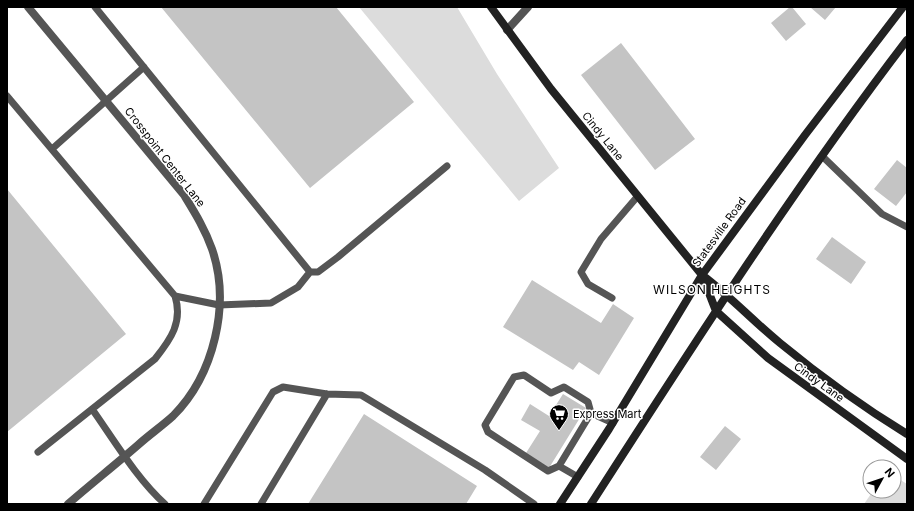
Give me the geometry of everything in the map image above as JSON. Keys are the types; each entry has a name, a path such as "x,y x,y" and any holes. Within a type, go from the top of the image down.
{"main road":[{"name":"Cindy Lane","path":"491,7 551,89 637,197 702,275 728,294 780,343 821,375 907,434"},
{"name":"Statesville Road","path":"560,504 613,423 702,275 800,141 903,7"},
{"path":"590,504 716,311 848,118 907,40"},
{"name":"Cindy Lane","path":"702,275 716,311 768,358 907,459"}],"street":[{"name":"Crosspoint Center Lane","path":"28,7 184,195 198,217 207,236 216,262 219,287 219,305 215,338 208,362 192,391 173,415 68,504"},
{"path":"507,30 528,7"}],"lane":[{"path":"95,7 310,272"},
{"path":"52,149 105,100 144,67"},
{"path":"7,96 175,296 179,308 176,329 166,346 155,359 38,452"},
{"path":"822,156 882,214 907,227"},
{"path":"310,272 318,272 338,257 447,166"},
{"path":"612,298 588,284 581,272 601,239 637,197"},
{"path":"175,296 219,305 271,303 298,287 310,272"},
{"path":"524,375 551,393 564,387 588,402 591,413 559,466 548,472 488,432 485,425 514,377 524,375"},
{"path":"204,504 273,392 283,387 327,394 361,395 485,470 534,504"},
{"path":"261,504 327,394"},
{"path":"92,409 125,456 165,504"},
{"path":"591,413 613,423"},
{"path":"559,466 578,477"}],"shaded area":[{"path":"359,7 457,7 497,74 559,168 519,201"},
{"path":"902,481 907,484 907,504 864,504 867,499 902,499"}],"building":[{"path":"161,7 336,7 414,102 310,188"},
{"path":"790,7 792,7 806,24 786,41 771,23"},
{"path":"810,7 836,7 825,20"},
{"path":"621,43 695,139 655,170 581,75"},
{"path":"897,160 907,168 907,192 896,206 874,189"},
{"path":"7,189 126,334 7,432"},
{"path":"832,237 866,262 851,284 816,259"},
{"path":"532,280 601,323 613,304 634,318 599,375 579,362 573,370 503,327"},
{"path":"563,394 586,408 549,468 526,453 540,431 521,420 530,404 549,416"},
{"path":"364,414 477,486 466,504 308,504"},
{"path":"725,426 741,439 716,470 700,457"}],"place":[{"name":"Express Mart","path":"559,431"}],"district":[{"name":"WILSON HEIGHTS","path":"712,289"}]}
